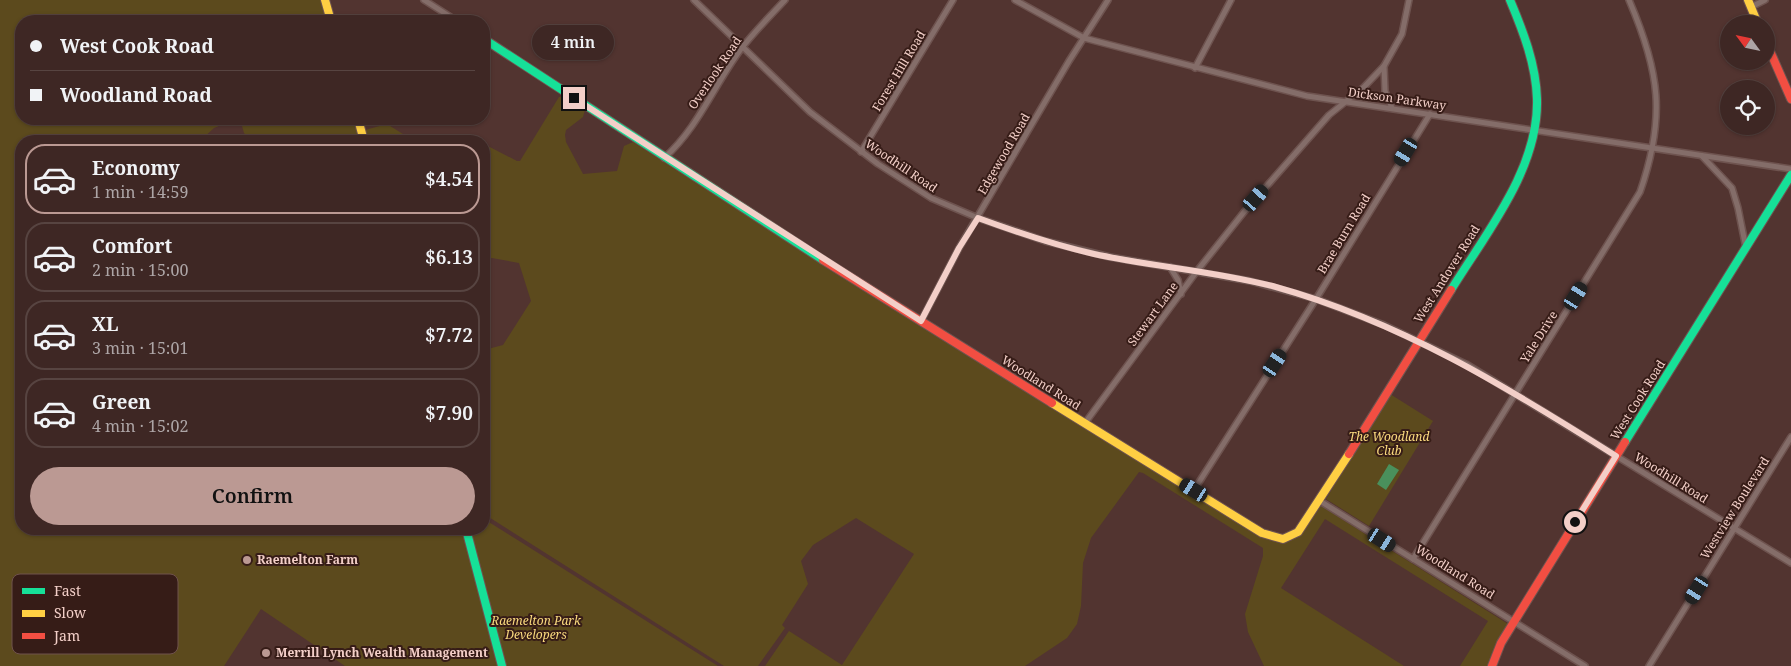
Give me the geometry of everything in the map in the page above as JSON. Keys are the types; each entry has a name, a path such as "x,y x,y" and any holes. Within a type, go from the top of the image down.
{"street":[{"path":"325,0 329,15"},
{"path":"424,0 448,15"},
{"name":"Woodhill Road","path":"694,0 804,106 861,152 922,193 978,218 1045,242 1081,251 1250,281 1316,299 1419,340 1516,393 1791,563"},
{"name":"Overlook Road","path":"664,158 682,141 742,48 784,0"},
{"name":"Forest Hill Road","path":"861,152 953,0"},
{"name":"Dickson Parkway","path":"1015,0 1084,38 1307,96 1791,169"},
{"name":"Edgewood Road","path":"921,321 959,248 1108,0"},
{"path":"1195,68 1231,0"},
{"name":"Stewart Lane","path":"1085,423 1197,271 1268,184 1329,115 1364,87 1384,66 1402,34 1409,0"},
{"name":"West Andover Road","path":"1320,501 1505,203 1526,161 1535,130 1536,93 1524,36 1510,0"},
{"name":"Yale Drive","path":"1412,559 1634,204 1644,179 1657,117 1653,66 1628,0"},
{"path":"1755,15 1750,3 1765,0"},
{"name":"Woodland Road","path":"490,43 664,158 921,321 1262,533 1277,539 1288,538 1298,532 1320,501 1585,666"},
{"path":"1775,63 1791,99"},
{"path":"1384,66 1385,91 1392,108"},
{"name":"Brae Burn Road","path":"1194,490 1316,299 1430,114"},
{"path":"1701,155 1732,188 1746,248"},
{"name":"West Cook Road","path":"1492,666 1501,643 1791,174"},
{"path":"1170,266 1178,280 1181,294"},
{"name":"Westview Boulevard","path":"1649,666 1791,437"},
{"path":"468,535 502,666"}],"green space":[{"path":"0,0 321,0 325,15 15,15 15,125 221,125 206,135 15,135 15,535 464,535 499,666 345,666 261,609 224,666 0,666"},
{"path":"564,96 585,110 583,117 566,130 565,135 566,142 583,174 617,171 624,146 633,142 834,272 1266,538 1276,541 1292,539 1305,529 1321,506 1508,624 1488,666 1460,666 1488,621 1325,519 1281,588 1404,666 1264,666 1248,632 1245,614 1263,556 1263,548 1139,472 1091,538 1083,563 1081,606 1077,624 1067,638 1025,666 765,666 789,631 842,665 914,554 856,518 813,545 801,561 808,584 782,625 785,628 758,666 724,666 490,518 490,348 503,345 531,301 519,263 490,258 490,147 520,161 559,97"},
{"path":"242,125 357,125 359,135 246,135"},
{"path":"389,125 404,135 366,135 365,130"},
{"name":"The Woodland Club","path":"1390,394 1433,421 1369,526 1326,499"},
{"name":"Raemelton Park Developers","path":"490,523 718,666 505,666 471,535 490,535"}],"shaded area":[{"path":"1389,464 1399,470 1386,490 1377,484"}],"traffic: fast":[{"path":"1451,290 1508,199 1520,175 1535,125 1537,99 1534,73 1524,36 1510,0"},
{"path":"490,43 823,260"},
{"path":"1625,442 1791,175"},
{"path":"468,535 502,666"}],"traffic: slow":[{"path":"325,0 329,15"},
{"path":"1748,0 1754,15"},
{"path":"360,125 362,135"},
{"path":"1052,403 1262,533 1283,539 1298,532 1349,454"}],"traffic: jam":[{"path":"1775,63 1791,99"},
{"path":"823,260 1052,403"},
{"path":"1349,454 1451,290"},
{"path":"1492,666 1501,643 1625,442"}],"place":[{"name":"Raemelton Farm","path":"247,560"},
{"name":"Merrill Lynch Wealth Management","path":"266,653"}],"route":[{"path":"574,98 695,178 921,321 959,248 978,218 1045,242 1093,254 1265,284 1327,303 1384,325 1466,364 1616,456 1575,522"}]}
